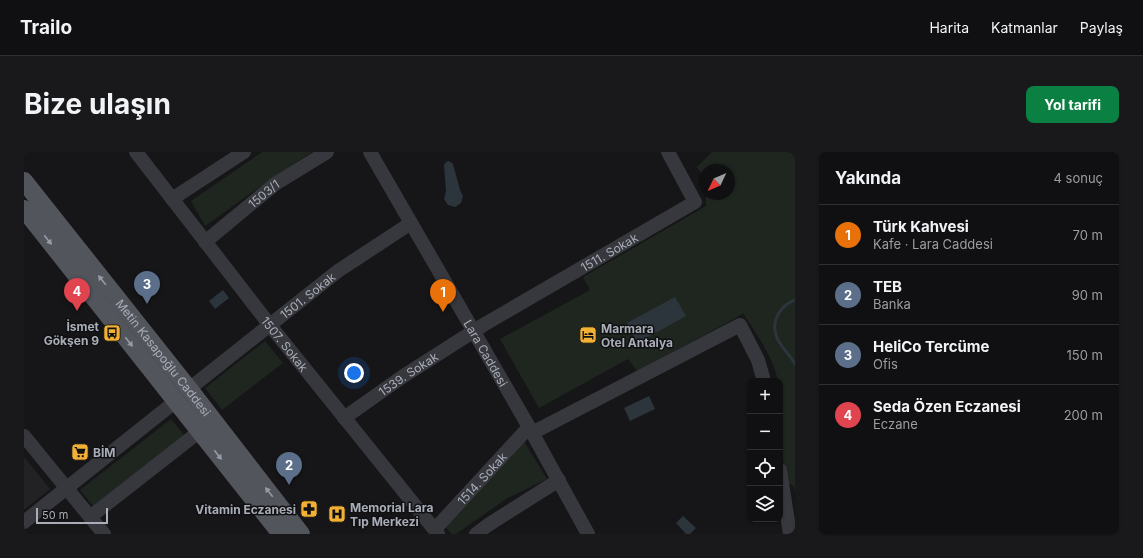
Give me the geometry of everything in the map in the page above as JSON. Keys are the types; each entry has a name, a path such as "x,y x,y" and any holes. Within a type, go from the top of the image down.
{"main road":[{"name":"Metin Kasapoğlu Caddesi","path":"24,181 189,389 301,534"},
{"name":"Metin Kasapoğlu Caddesi","path":"24,209 281,534"}],"street":[{"name":"1507. Sokak","path":"136,152 269,324 436,532"},
{"path":"172,199 244,152"},
{"name":"1503/1","path":"205,242 275,184 328,152"},
{"name":"Lara Caddesi","path":"370,152 559,480 588,534"},
{"name":"1511. Sokak","path":"473,331 695,202 668,152"},
{"name":"1501. Sokak","path":"189,389 269,324 338,271 411,223"},
{"name":"1514. Sokak","path":"436,532 530,430 740,325 758,360 763,378"},
{"name":"1539. Sokak","path":"344,418 402,377 473,331"},
{"path":"24,522 176,401"},
{"path":"90,517 200,432"},
{"path":"24,436 104,534"},
{"path":"476,534 559,480"},
{"path":"782,486 790,534"}],"shaded area":[{"path":"262,152 312,152 272,178 205,226 191,201"},
{"path":"712,152 795,152 795,494 794,487 786,481 783,459 783,378 777,378 768,354 743,313 637,371 628,359 539,408 500,339 590,290 583,277 706,206 706,200 735,200 735,164 700,164"},
{"path":"449,161 453,164 463,196 461,203 455,207 448,205 444,199 446,191 444,165"},
{"path":"223,290 229,298 215,309 209,301"},
{"path":"675,297 686,316 637,343 627,323"},
{"path":"265,341 283,363 222,410 205,388"},
{"path":"649,396 655,409 630,421 624,408"},
{"path":"171,419 184,435 93,506 80,490"},
{"path":"522,438 547,479 506,499 456,534 451,534 444,525"},
{"path":"24,457 50,489 24,510"},
{"path":"683,516 696,528 690,534 686,534 676,523"}],"waterway":[{"path":"795,300 781,310 775,326 777,338 795,364"}],"place":[{"name":"HeliCo Tercüme","path":"147,304"},
{"name":"Seda Özen Eczanesi","path":"77,311"},
{"name":"Türk Kahvesi","path":"443,312"},
{"name":"İsmet Gökşen 9","path":"112,333"},
{"name":"Marmara Otel Antalya","path":"588,335"},
{"name":"BİM","path":"80,452"},
{"name":"TEB","path":"289,485"},
{"name":"Vitamin Eczanesi","path":"309,509"},
{"name":"Memorial Lara Tıp Merkezi","path":"337,514"}]}
